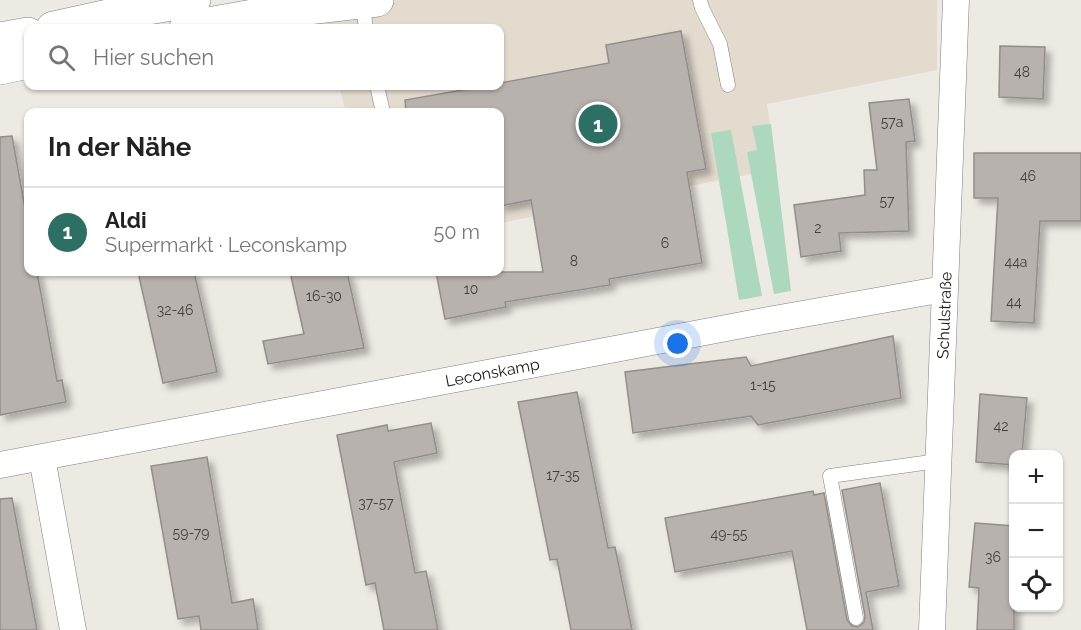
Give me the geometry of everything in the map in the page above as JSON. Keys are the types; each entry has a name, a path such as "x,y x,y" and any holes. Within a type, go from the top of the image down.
{"street":[{"path":"72,24 194,0"},
{"name":"Schulstraße","path":"932,630 956,0"},
{"path":"208,24 281,11 367,8"},
{"path":"0,39 24,35"},
{"path":"0,68 24,63"},
{"name":"Leconskamp","path":"0,465 758,321 944,289"},
{"path":"42,458 73,630"}],"lane":[{"path":"700,0 720,44 728,85"},
{"path":"378,90 381,108"},
{"path":"856,618 830,476 938,461"}],"shaded area":[{"path":"318,0 937,0 937,70 767,104 777,169 504,222 504,108 345,108 340,90 504,90 504,24 324,24"}],"green space":[{"path":"771,124 791,291 774,294 747,152 757,150 752,126"},
{"path":"731,130 762,296 739,300 711,133"}],"building":[{"path":"681,31 706,169 687,172 702,263 609,279 610,285 505,302 506,307 445,319 437,276 504,276 504,272 543,272 531,200 504,205 504,108 406,108 405,100 462,90 504,90 504,82 609,63 606,45"},
{"path":"1000,46 1045,47 1043,99 999,97"},
{"path":"909,99 915,141 906,142 909,231 839,233 841,251 801,257 794,205 865,195 864,170 877,170 869,103"},
{"path":"12,136 24,203 24,276 38,276 57,381 62,380 66,402 0,415 0,137"},
{"path":"974,153 1081,153 1081,221 1040,221 1034,323 991,321 998,198 974,198"},
{"path":"139,276 195,276 217,372 163,383"},
{"path":"291,276 348,276 364,348 268,364 263,341 304,334"},
{"path":"893,336 901,398 758,425 751,416 633,433 625,372 746,357 751,366"},
{"path":"577,392 608,548 615,547 632,630 571,630 557,559 550,560 518,402"},
{"path":"980,394 1027,398 1022,450 1009,450 1009,465 976,462"},
{"path":"431,423 437,453 394,462 415,573 426,571 438,630 384,630 375,583 366,585 337,435 387,425 388,431"},
{"path":"207,457 232,603 253,599 258,630 201,630 199,616 178,619 151,466"},
{"path":"880,483 899,586 866,592 873,630 807,630 792,551 675,572 665,518 813,491 814,495 824,493 847,620 852,626 858,627 864,622 865,616 842,490"},
{"path":"12,498 37,630 0,630 0,499"},
{"path":"975,523 1009,526 1009,612 1014,612 1014,630 977,630 979,588 969,587"}],"place":[{"name":"Aldi","path":"598,124"}]}
